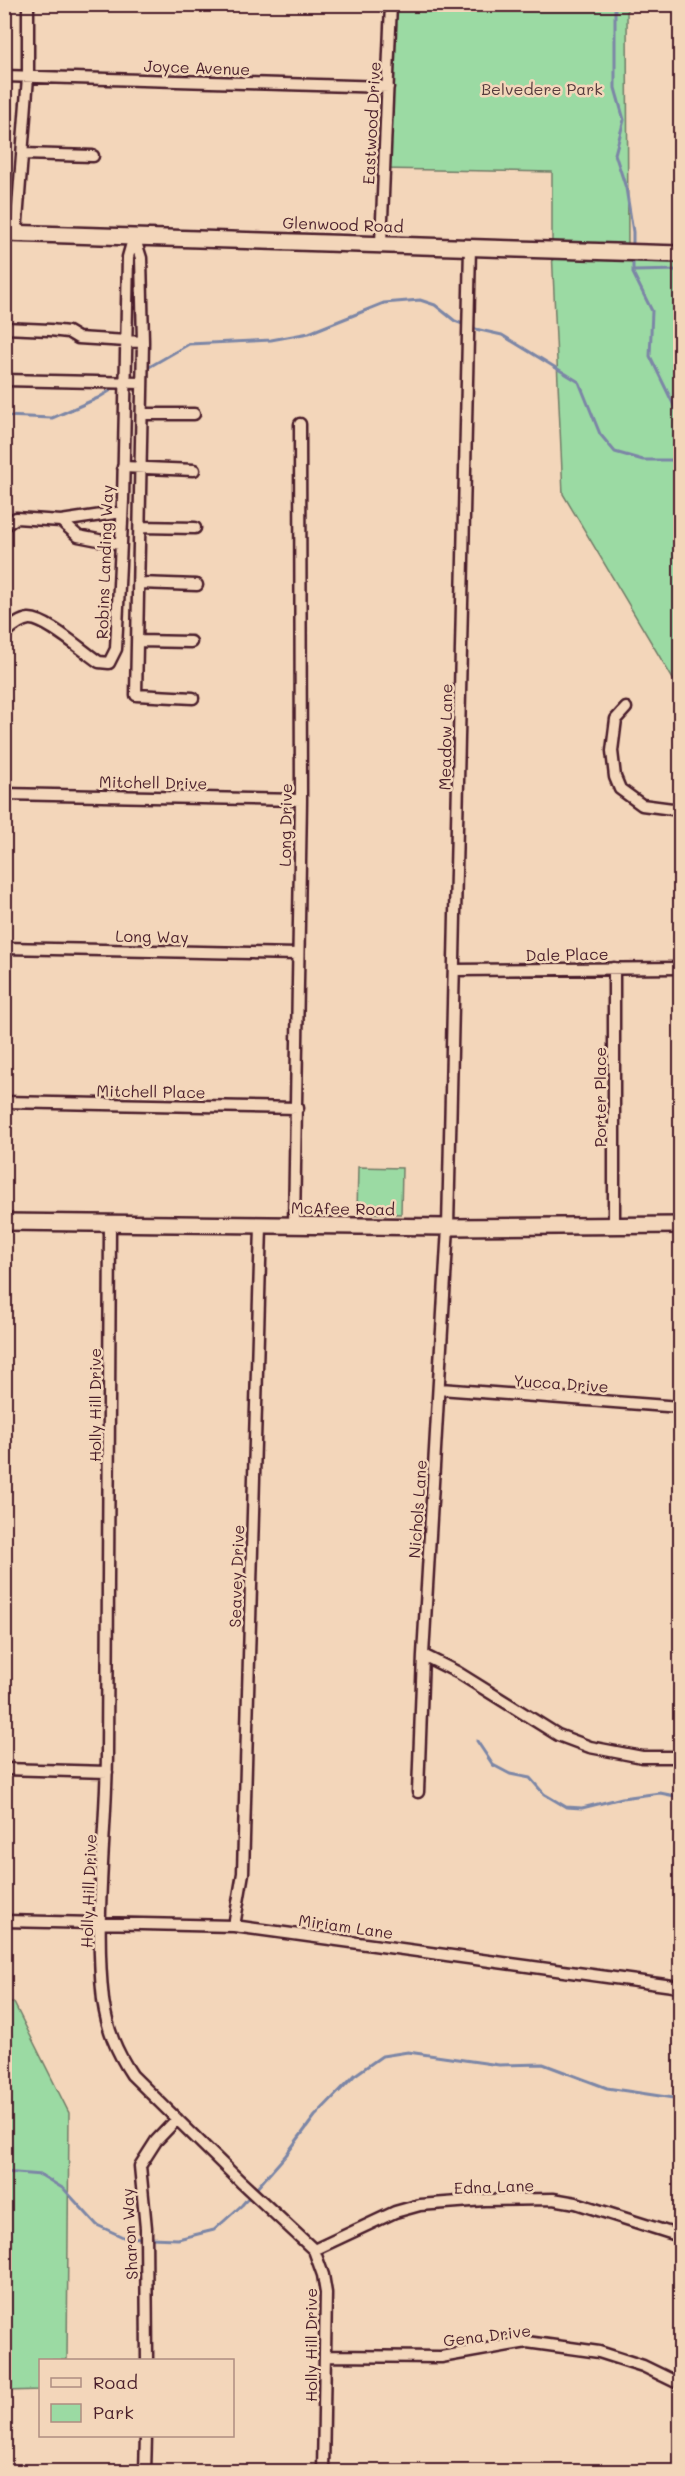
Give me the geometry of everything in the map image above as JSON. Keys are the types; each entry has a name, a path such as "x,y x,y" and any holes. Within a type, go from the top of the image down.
{"street":[{"path":"10,234 22,154 28,77 28,4"},
{"name":"Eastwood Drive","path":"381,243 391,4"},
{"name":"Joyce Avenue","path":"4,76 388,87"},
{"path":"22,154 93,156"},
{"name":"Glenwood Road","path":"10,234 381,243 681,254"},
{"name":"Robins Landing Way","path":"4,634 14,625 30,619 43,623 99,662 109,663 116,649 119,544 123,500 128,257 134,236"},
{"name":"Robins Landing Way","path":"134,236 141,258 143,342 136,695 193,698"},
{"name":"Meadow Lane","path":"448,1227 470,247"},
{"path":"4,328 50,330 68,332 78,338 143,342"},
{"path":"4,380 142,383"},
{"path":"142,414 194,414"},
{"name":"Long Drive","path":"294,1226 298,1108 301,800 300,424"},
{"path":"124,427 142,427"},
{"path":"123,467 194,470"},
{"path":"123,500 140,500"},
{"path":"5,525 16,518 61,521 122,512"},
{"path":"61,521 78,536 119,544"},
{"path":"140,527 195,528"},
{"path":"139,583 197,585"},
{"path":"138,641 191,642"},
{"path":"626,708 616,719 612,750 615,777 620,789 630,798 642,804 681,810"},
{"name":"Mitchell Drive","path":"4,794 301,800"},
{"name":"Long Way","path":"4,948 298,954"},
{"name":"Porter Place","path":"614,968 614,1225"},
{"name":"Dale Place","path":"454,970 681,968"},
{"name":"Mitchell Place","path":"4,1102 298,1108"},
{"name":"McAfee Road","path":"4,1222 110,1225 448,1227 681,1225"},
{"name":"Holly Hill Drive","path":"110,1225 106,1772 101,1921 101,1977 110,2034 120,2057 132,2075 314,2250 323,2275 326,2293 327,2356 323,2472"},
{"name":"Seavey Drive","path":"234,1926 243,1873 261,1226"},
{"name":"Nichols Lane","path":"418,1792 423,1655 448,1227"},
{"name":"Yucca Drive","path":"440,1389 681,1407"},
{"path":"423,1655 457,1672 558,1735 590,1747 642,1757 681,1757"},
{"path":"4,1769 106,1772"},
{"name":"Miriam Lane","path":"4,1921 101,1921 234,1926 681,1987"},
{"name":"Sharon Way","path":"147,2359 146,2228 140,2166 156,2141 177,2119"},
{"name":"Edna Lane","path":"314,2250 395,2212 420,2205 484,2200 553,2199 576,2203 681,2236"},
{"name":"Gena Drive","path":"327,2356 441,2357 527,2342 599,2352 643,2366 681,2384"},
{"path":"145,2472 146,2437"}],"green space":[{"name":"Belvedere Park","path":"387,5 627,5 628,254 680,255 680,691 563,494 552,249 552,172 383,169"},
{"path":"358,1167 402,1168 401,1214 357,1213"},
{"path":"5,2003 14,2003 69,2113 67,2359 39,2359 39,2390 5,2391"}],"waterway":[{"path":"615,4 615,88 624,120 615,154 626,188 633,232 633,248"},
{"path":"633,258 633,273 652,311 650,356 680,418"},
{"path":"633,271 680,270"},
{"path":"144,370 189,344 271,340 309,333 384,303 420,300 435,305 455,321 465,325"},
{"path":"471,328 502,335 579,382 600,434 615,452 643,460 680,460"},
{"path":"4,416 52,418 98,398 118,386"},
{"path":"477,1741 493,1765 510,1774 530,1778 544,1794 566,1807 582,1808 622,1798 660,1793 680,1797"},
{"path":"150,2238 178,2239 214,2230 242,2205 286,2155 315,2116 355,2075 382,2056 408,2052 499,2065 543,2064 607,2088 680,2099"},
{"path":"4,2172 41,2175 64,2189 97,2225 123,2237 144,2238"}]}
